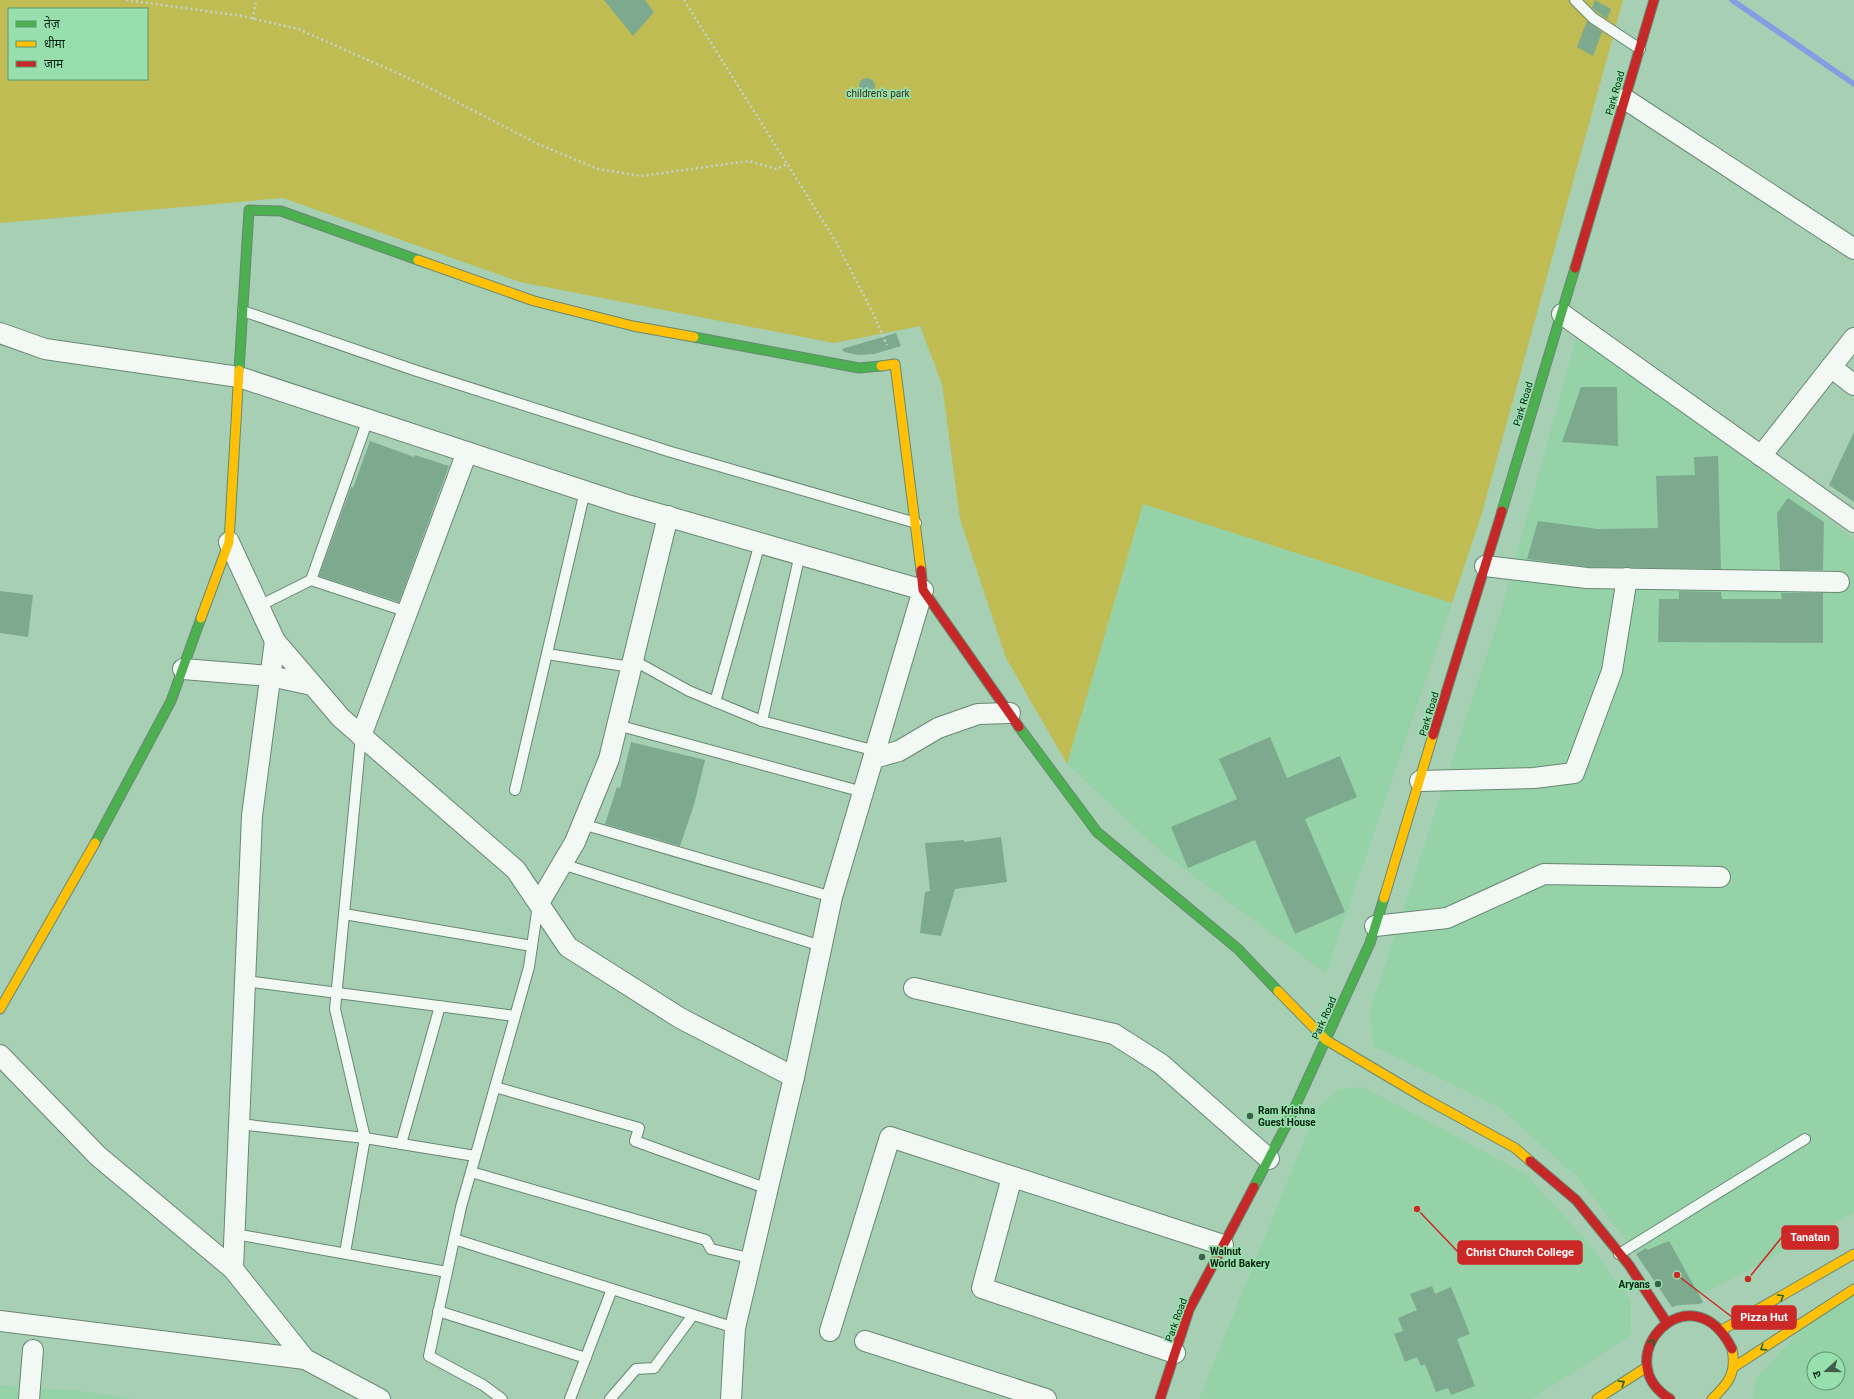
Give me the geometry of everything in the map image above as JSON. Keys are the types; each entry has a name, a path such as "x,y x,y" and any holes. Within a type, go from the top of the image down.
{"street":[{"path":"1653,4 1661,0"},
{"name":"Park Road","path":"1160,1399 1189,1310 1288,1122 1370,943 1562,314 1653,4"},
{"path":"1625,99 1854,249"},
{"path":"0,1009 79,873 171,701 229,542 249,210 281,211 534,301 633,326 859,368 895,364 916,523 923,590 832,898 753,1259 735,1328 731,1399"},
{"path":"1562,314 1854,522"},
{"path":"0,333 45,350 239,376 585,491 923,590 1097,832 1238,949 1326,1040 1424,1098 1515,1148 1576,1200 1619,1254 1667,1323"},
{"path":"1761,456 1854,338"},
{"path":"1831,367 1854,385"},
{"path":"361,736 467,452"},
{"path":"539,903 575,842 609,759 668,516"},
{"path":"229,542 275,641 341,718 516,870 568,947 680,1018 794,1077"},
{"path":"1485,566 1587,578 1839,582"},
{"path":"1420,780 1534,778 1574,773 1612,671 1627,578"},
{"path":"233,1268 252,816 275,641"},
{"path":"183,669 270,676 312,685"},
{"path":"875,755 899,751 938,728 978,714 1010,713"},
{"path":"1375,926 1447,918 1544,874 1720,877"},
{"path":"914,988 1114,1034 1161,1064 1268,1159"},
{"path":"0,1054 98,1156 233,1268 305,1359"},
{"path":"830,1331 890,1137 1223,1245"},
{"path":"1012,1177 982,1288 1175,1353"},
{"path":"1722,1330 1854,1254"},
{"path":"1734,1367 1854,1289"},
{"path":"1670,1399 1656,1388 1650,1378 1647,1367 1647,1354 1650,1342 1657,1332 1667,1323 1681,1317 1696,1316 1710,1321 1722,1330 1730,1341 1734,1354 1734,1367 1731,1377 1726,1387 1712,1399"},
{"path":"0,1321 305,1359 380,1399"},
{"path":"865,1340 1046,1399"},
{"path":"29,1399 33,1350"},
{"path":"1597,1399 1647,1367"}],"lane":[{"path":"1575,0 1593,18 1640,49"},
{"path":"243,311 417,371 671,452 916,523"},
{"path":"259,606 311,580 368,419"},
{"path":"515,790 585,491"},
{"path":"716,702 760,543"},
{"path":"762,721 800,554"},
{"path":"311,580 408,612"},
{"path":"547,654 632,664 689,691 762,721 875,755"},
{"path":"617,725 863,792"},
{"path":"345,1254 365,1138 335,1009 361,736"},
{"path":"582,824 832,898"},
{"path":"562,864 821,946"},
{"path":"502,1399 483,1385 428,1356 454,1239 475,1156 529,968 539,903"},
{"path":"344,914 532,946"},
{"path":"245,981 515,1016"},
{"path":"401,1144 440,1006"},
{"path":"495,1087 639,1128 635,1141 768,1189"},
{"path":"239,1124 365,1138 475,1156"},
{"path":"1619,1254 1805,1139"},
{"path":"471,1172 706,1240 711,1249 753,1259"},
{"path":"235,1234 447,1272"},
{"path":"454,1239 735,1328"},
{"path":"570,1399 612,1289"},
{"path":"438,1311 586,1358"},
{"path":"610,1399 636,1369 654,1368 693,1315"}],"path":[{"path":"126,0 253,19 298,29 422,84 538,144 598,169 640,176 749,161 776,169 787,164"},
{"path":"253,19 256,0"},
{"path":"684,0 835,240 873,313 895,364"}],"shaded area":[{"path":"1577,335 1854,539 1854,1213 1679,1307 1578,1178 1499,1107 1373,1046 1370,1010 1500,615"},
{"path":"1143,504 1452,603 1326,974 1158,849 1067,764"},
{"path":"1364,1087 1526,1174 1590,1245 1631,1301 1631,1335 1532,1399 1199,1399 1317,1109 1339,1089"},
{"path":"1854,1294 1854,1399 1753,1399 1756,1379 1801,1329"},
{"path":"0,1385 88,1392 133,1399 0,1399"}],"green space":[{"name":"children's park","path":"0,0 1623,0 1482,513 1452,603 1143,504 1067,764 1006,658 960,519 942,384 920,326 834,343 520,282 283,198 0,223"}],"building":[{"path":"604,0 645,0 654,12 633,36"},
{"path":"1595,0 1611,9 1607,19 1592,8"},
{"path":"1587,21 1602,32 1593,56 1577,47"},
{"path":"864,78 870,78 875,83 873,92 870,94 864,94 859,89 859,83"},
{"path":"896,333 901,346 874,354 859,355 844,352 842,349"},
{"path":"1581,387 1617,387 1618,446 1562,442"},
{"path":"1854,432 1854,502 1829,485"},
{"path":"370,441 414,457 415,455 449,466 399,602 319,576 351,487 353,488"},
{"path":"1718,456 1721,569 1588,567 1527,559 1538,521 1598,529 1658,528 1656,476 1695,475 1694,457"},
{"path":"1788,498 1824,522 1823,570 1780,570 1777,513"},
{"path":"0,591 33,595 28,637 0,633"},
{"path":"1679,591 1721,592 1722,599 1782,599 1781,593 1823,593 1823,643 1658,642 1659,599 1679,599"},
{"path":"1270,737 1287,778 1340,756 1357,797 1305,819 1345,912 1295,934 1255,840 1188,868 1171,827 1237,799 1219,759"},
{"path":"631,742 705,760 694,805 680,846 605,824 617,787 620,788"},
{"path":"1001,837 1007,882 955,889 941,936 920,933 925,892 930,891 925,843 964,840 964,842"},
{"path":"1669,1241 1703,1302 1699,1304 1679,1305 1672,1307 1636,1254 1646,1248 1647,1250"},
{"path":"1432,1286 1435,1294 1451,1287 1470,1334 1457,1339 1475,1386 1451,1395 1448,1388 1436,1392 1425,1364 1421,1366 1417,1357 1405,1362 1394,1334 1403,1331 1398,1318 1417,1310 1410,1294"}],"waterway":[{"path":"1732,0 1854,84"}],"traffic: fast":[{"path":"239,370 249,210 281,211 418,260"},
{"path":"1502,511 1575,268"},
{"path":"694,337 859,368 881,366"},
{"path":"95,843 171,701 201,618"},
{"path":"1019,727 1097,832 1238,949 1278,991"},
{"path":"1254,1187 1288,1122 1370,943 1384,898"}],"traffic: slow":[{"path":"418,260 534,301 633,326 694,337"},
{"path":"881,366 895,364 921,570"},
{"path":"201,618 229,542 239,370"},
{"path":"1384,898 1433,735"},
{"path":"0,1009 95,843"},
{"path":"1278,991 1326,1040 1424,1098 1515,1148 1530,1161"},
{"path":"1722,1330 1854,1254"},
{"path":"1734,1367 1854,1289"},
{"path":"1712,1399 1723,1388 1730,1377 1733,1365 1732,1349"},
{"path":"1597,1399 1647,1367"}],"traffic: jam":[{"path":"1575,268 1654,0"},
{"path":"1433,735 1502,511"},
{"path":"921,570 923,590 1019,727"},
{"path":"1530,1161 1576,1200 1629,1265 1667,1323"},
{"path":"1160,1399 1189,1310 1254,1187"},
{"path":"1670,1399 1652,1382 1647,1362 1651,1344 1662,1328 1678,1318 1696,1316 1715,1326 1732,1349"}],"place":[{"name":"Ram Krishna Guest House","path":"1250,1116"},
{"name":"Christ Church College","path":"1417,1209"},
{"name":"Walnut World Bakery","path":"1202,1257"},
{"name":"Pizza Hut","path":"1677,1275"},
{"name":"Tanatan","path":"1748,1279"},
{"name":"Aryans","path":"1658,1284"}]}
